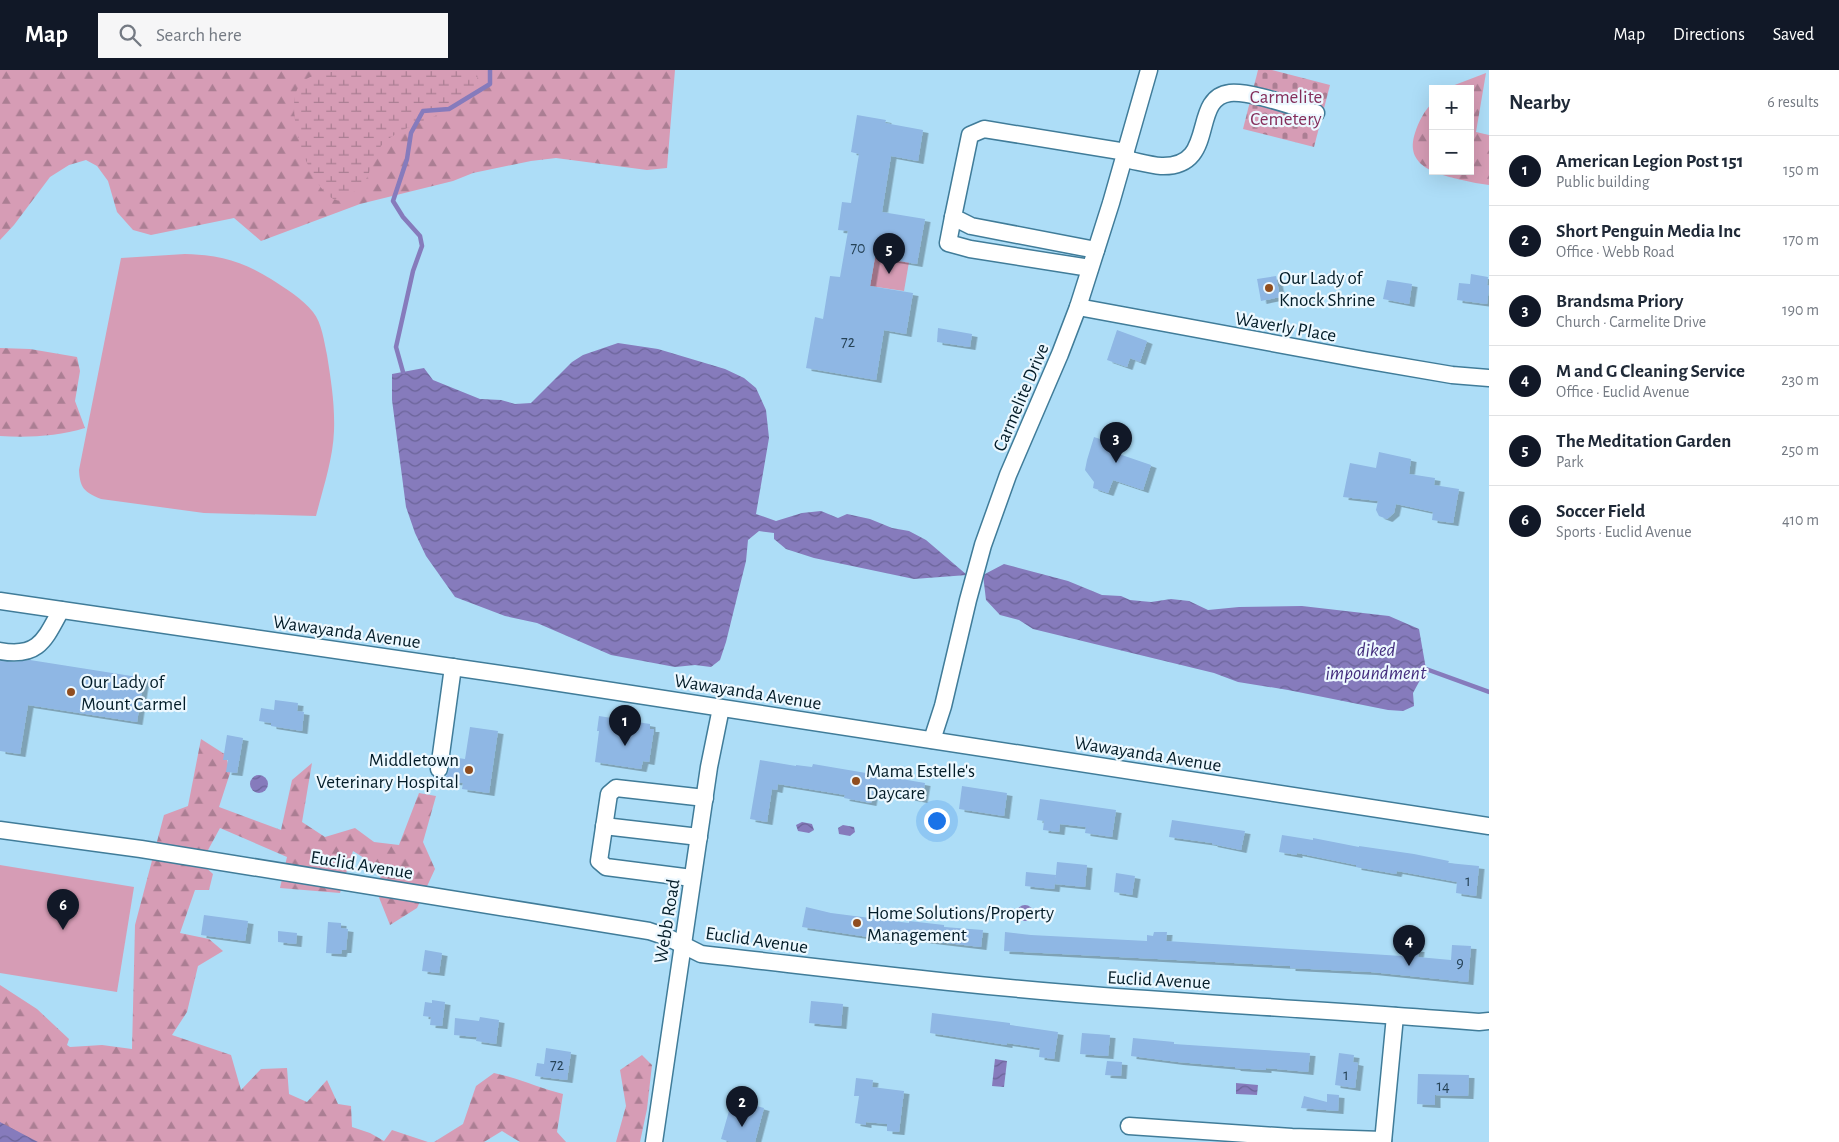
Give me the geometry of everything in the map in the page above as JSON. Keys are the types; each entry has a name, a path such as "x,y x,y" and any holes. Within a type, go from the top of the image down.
{"street":[{"name":"Carmelite Drive","path":"932,740 943,706 983,546 1008,475 1078,307 1149,70"},
{"path":"1090,268 970,249 948,243 970,135 984,129 1125,155 1162,166 1176,164 1188,159 1195,153 1205,117 1212,104 1229,93 1248,94 1316,113"},
{"path":"952,217 972,226 1096,250"},
{"name":"Waverly Place","path":"1078,307 1364,360 1452,375 1489,378"},
{"name":"Wawayanda Avenue","path":"0,601 453,667 1489,826"},
{"path":"0,650 12,653 29,651 43,642 61,610"},
{"path":"439,769 453,667"},
{"name":"Webb Road","path":"654,1142 692,878 721,708"},
{"path":"692,878 606,867 599,861 609,794 616,788 705,798"},
{"path":"604,826 699,837"},
{"name":"Euclid Avenue","path":"0,830 150,851 649,931 667,936 701,954 960,983 1103,996 1480,1022 1489,1021"},
{"path":"1129,1126 1383,1141 1395,1016"}],"green space":[{"path":"0,70 675,70 667,168 647,170 556,158 531,161 473,173 453,181 360,204 261,241 234,218 151,235 133,230 117,212 108,181 97,166 86,160 69,165 50,177 14,225 0,240"},
{"path":"342,70 477,70 476,83 470,94 446,111 403,130 387,140 378,150 364,183 347,198 336,200 326,194 309,167 302,149 294,114 295,99 298,88 302,83 312,76"},
{"name":"Carmelite Cemetery","path":"1258,70 1272,70 1330,85 1314,147 1243,129"},
{"path":"1486,73 1476,132 1489,135 1489,185 1442,175 1474,175 1474,85 1455,85"},
{"path":"1429,107 1429,169 1418,161 1414,153 1415,133 1420,120"},
{"path":"185,254 230,260 250,268 294,294 309,307 319,322 327,355 334,421 330,463 316,516 204,513 101,499 84,489 80,481 79,470 121,258"},
{"path":"875,257 909,262 904,291 870,286"},
{"path":"0,348 30,349 77,357 80,371 75,401 85,428 43,436 0,436"},
{"path":"201,739 226,755 230,773 219,807 281,830 292,780 312,763 302,822 325,837 355,828 374,842 399,845 419,793 436,796 423,842 435,869 417,908 390,925 376,890 383,870 353,851 340,893 280,888 287,857 220,828 201,863 213,874 209,890 195,890 180,933 209,939 223,951 198,966 187,1012 172,1035 231,1055 241,1090 261,1069 287,1068 289,1094 307,1102 327,1080 338,1104 351,1106 352,1127 370,1133 384,1141 392,1130 428,1142 0,1142 0,985 37,1009 69,1039 67,1045 70,1047 102,1045 132,1049 135,925 164,815 188,806"},
{"path":"0,865 134,887 117,992 0,973"},
{"path":"642,1055 652,1065 647,1109 640,1142 616,1142 626,1106 620,1070"},
{"path":"494,1073 563,1094 557,1132 566,1142 520,1142 502,1131 484,1142 434,1142 463,1124 476,1086"}],"water":[{"path":"618,343 658,349 725,369 744,378 756,388 766,410 769,438 756,514 776,521 802,513 821,511 838,518 847,514 870,519 892,528 909,531 926,540 967,575 914,579 814,558 786,549 774,539 774,533 759,531 748,540 746,561 726,642 720,660 711,667 695,665 675,667 611,655 537,623 505,616 455,597 426,556 406,507 392,400 392,374 424,368 433,380 480,399 501,400 515,404 531,403 572,362 583,355"},
{"name":"diked impoundment","path":"1004,564 1068,581 1102,595 1121,596 1130,600 1151,602 1171,599 1189,601 1208,610 1239,607 1302,606 1389,616 1419,629 1426,669 1413,693 1414,706 1403,711 1388,710 1238,682 1214,673 1033,629 1019,620 1000,615 986,600 983,575"},
{"path":"259,775 265,778 268,784 265,790 259,793 253,790 250,784 253,778"},
{"path":"802,822 812,824 814,830 809,833 798,831 796,825"},
{"path":"843,825 854,827 855,832 850,836 839,834 838,828"},
{"path":"1025,905 1031,907 1033,913 1031,919 1025,921 1019,919 1017,913 1019,907"},
{"path":"995,1059 1007,1061 1004,1087 992,1086"},
{"path":"1236,1083 1258,1085 1257,1095 1236,1094"},
{"path":"0,1122 38,1142 0,1142"}],"building":[{"path":"857,115 886,120 885,123 923,130 918,161 891,156 882,212 925,219 917,264 875,257 870,286 913,293 906,334 884,330 876,380 806,368 815,317 823,319 830,276 840,277 848,231 838,230 842,202 851,203 859,154 851,152"},
{"path":"1471,274 1488,277 1487,304 1457,300 1459,283 1470,284"},
{"name":"Our Lady of Knock Shrine","path":"1276,276 1280,297 1261,301 1257,279"},
{"path":"1387,280 1412,284 1409,304 1383,299"},
{"path":"938,328 972,334 970,347 937,342"},
{"path":"1117,330 1147,341 1140,362 1130,358 1127,367 1107,360"},
{"path":"1103,431 1119,436 1113,452 1151,465 1143,490 1113,480 1108,493 1093,488 1094,482 1085,470 1094,437 1100,439"},
{"path":"1379,452 1411,459 1409,474 1435,478 1434,485 1459,489 1453,523 1432,520 1433,512 1396,504 1394,513 1387,519 1379,516 1376,510 1378,501 1343,497 1350,463 1376,468"},
{"name":"Our Lady of Mount Carmel","path":"30,660 144,678 137,722 28,705 20,754 0,751 0,661"},
{"path":"275,700 298,703 297,711 304,712 302,731 271,726 271,723 259,721 261,708 274,710"},
{"path":"599,716 650,724 650,729 654,729 649,762 643,761 641,769 595,762"},
{"name":"Middletown Veterinary Hospital","path":"470,727 498,731 489,793 462,789 463,783 444,781 449,770 451,757 465,759"},
{"path":"227,735 243,738 237,773 226,772 228,760 223,760"},
{"path":"760,760 796,766 812,767 813,764 925,783 922,800 873,791 871,803 844,798 845,795 778,784 777,790 772,789 767,822 750,819"},
{"path":"962,786 1007,793 1004,816 959,809"},
{"path":"1040,799 1116,810 1112,837 1085,833 1086,827 1060,824 1059,832 1043,830 1044,821 1037,820"},
{"path":"1172,820 1245,831 1241,850 1212,843 1169,837"},
{"path":"1282,835 1414,854 1449,861 1448,863 1479,866 1476,896 1456,893 1457,882 1397,871 1396,874 1297,853 1297,855 1279,852"},
{"path":"1057,862 1087,865 1085,887 1055,884"},
{"path":"1026,872 1056,875 1054,889 1025,886"},
{"path":"1116,873 1135,876 1132,895 1114,892"},
{"path":"806,907 831,913 983,930 981,947 896,937 895,941 802,927"},
{"path":"204,915 248,921 245,941 201,935"},
{"path":"328,922 341,923 341,928 348,929 346,950 342,950 341,954 326,953"},
{"path":"278,931 297,933 296,944 278,942"},
{"path":"1005,932 1147,941 1147,935 1153,936 1154,932 1167,932 1166,941 1402,956 1402,948 1419,949 1418,957 1451,960 1452,945 1471,946 1468,982 1371,972 1290,968 1290,966 1004,951"},
{"path":"425,950 442,953 439,973 422,971"},
{"path":"432,1000 445,1002 442,1026 430,1025 431,1017 423,1016 425,1002 432,1003"},
{"path":"811,1001 843,1004 841,1026 809,1023"},
{"path":"932,1013 1010,1023 1010,1025 1058,1032 1054,1059 1039,1057 1040,1048 930,1033"},
{"path":"480,1017 499,1020 496,1044 476,1041 477,1037 454,1035 455,1018 479,1021"},
{"path":"1082,1033 1110,1035 1108,1056 1080,1054"},
{"path":"1133,1038 1174,1042 1174,1044 1310,1053 1308,1072 1266,1068 1266,1070 1235,1068 1131,1056"},
{"path":"546,1048 571,1052 567,1080 535,1076 537,1063 544,1064"},
{"path":"1339,1053 1354,1055 1353,1062 1358,1063 1355,1088 1335,1085"},
{"path":"1107,1061 1122,1062 1121,1076 1105,1075"},
{"path":"1418,1074 1469,1075 1468,1096 1435,1095 1435,1105 1417,1104"},
{"path":"856,1078 873,1080 872,1087 904,1091 899,1132 887,1131 887,1124 866,1122 866,1125 855,1123 859,1096 854,1096"},
{"path":"1327,1094 1339,1095 1338,1111 1301,1108 1304,1096 1327,1102"},
{"path":"749,1104 764,1108 755,1142 731,1142 721,1139 729,1111 746,1115"}],"waterway":[{"path":"403,372 396,347 413,271 422,246 420,236 403,217 393,201 407,159 411,133 423,111 449,109 490,84 490,70"},
{"path":"1426,669 1489,692"}],"place":[{"name":"The Meditation Garden","path":"889,274"},
{"name":"Our Lady of Knock Shrine","path":"1269,288"},
{"name":"Brandsma Priory","path":"1116,463"},
{"name":"Our Lady of Mount Carmel","path":"71,692"},
{"name":"American Legion Post 151","path":"625,746"},
{"name":"Middletown Veterinary Hospital","path":"469,770"},
{"name":"Mama Estelle's Daycare","path":"856,781"},
{"name":"Home Solutions/Property Management","path":"857,923"},
{"name":"Soccer Field","path":"63,930"},
{"name":"M and G Cleaning Service","path":"1409,966"},
{"name":"Short Penguin Media Inc","path":"742,1127"}]}
